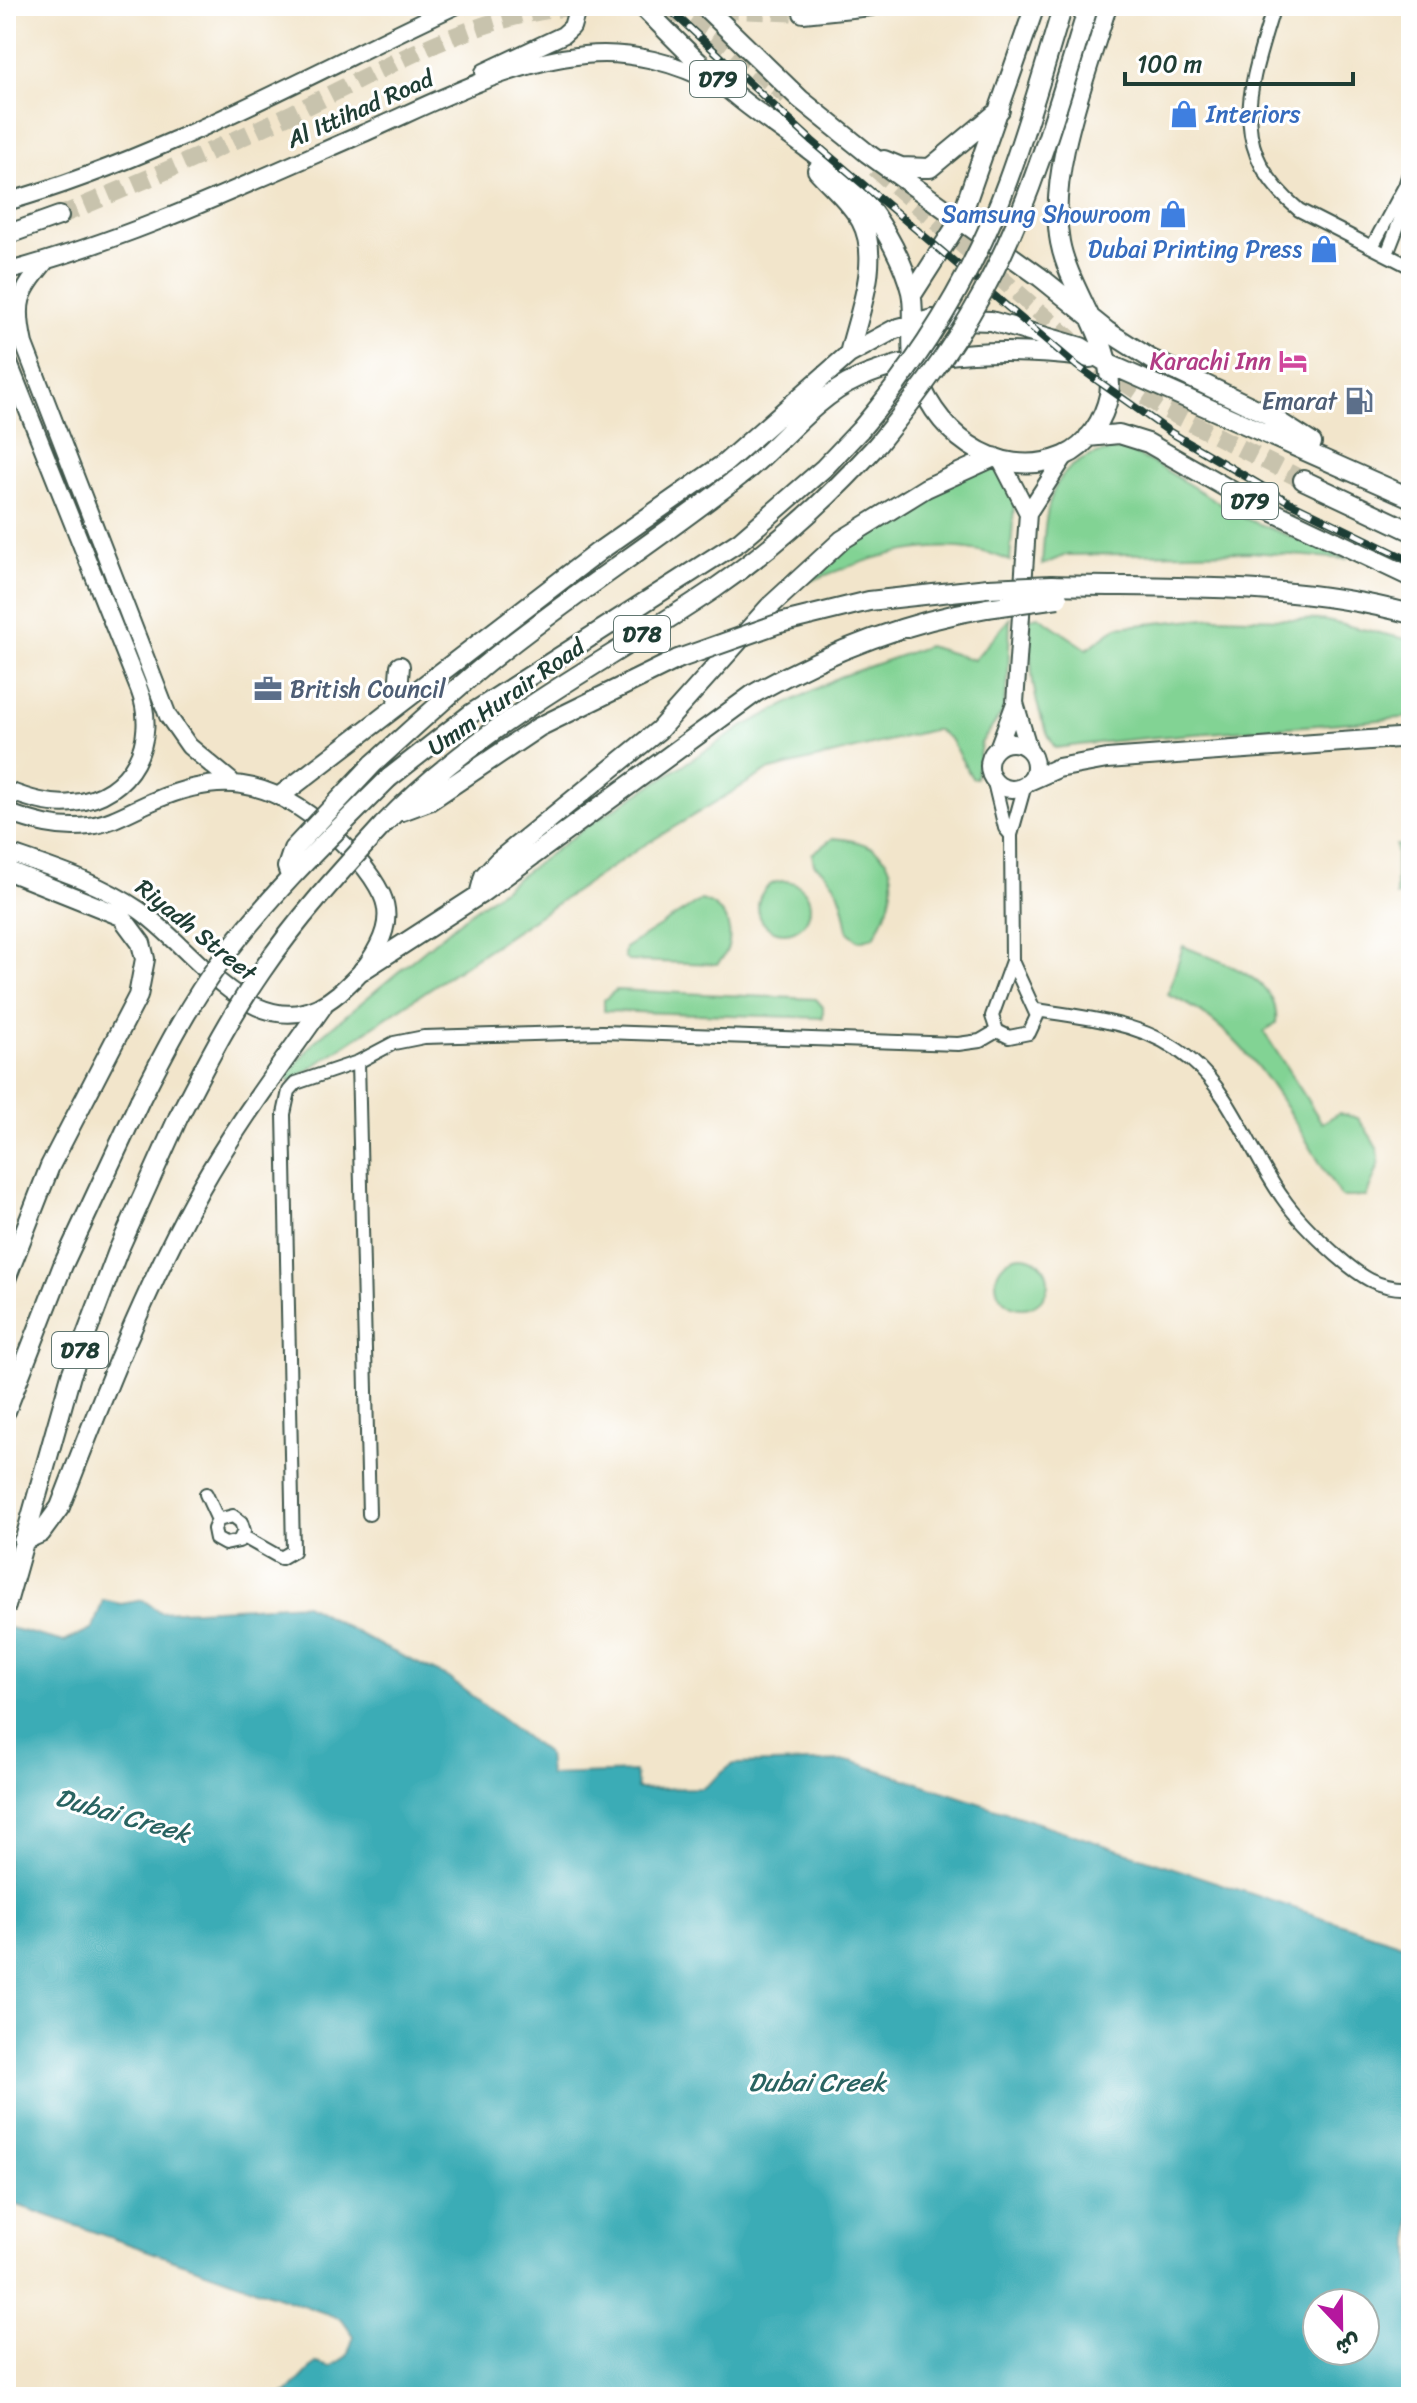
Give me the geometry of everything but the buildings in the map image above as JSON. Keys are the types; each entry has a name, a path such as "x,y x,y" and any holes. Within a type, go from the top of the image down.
{"main road":[{"name":"Al Ittihad Road","path":"11,199 168,140 455,6"},
{"path":"435,102 471,79 563,35 572,27 578,6"},
{"name":"D79","path":"642,6 737,97 801,143 847,182 867,205 890,242 912,295 914,362 922,390 941,421 967,444 997,458 1030,463 1065,456"},
{"name":"D79","path":"704,6 739,36 800,99 867,153 1086,314 1151,359 1267,414 1302,435 1324,457 1411,498"},
{"path":"803,13 871,6"},
{"path":"912,295 960,220 1035,6"},
{"name":"Umm Hurair Road","path":"6,1411 69,1252 140,1100 164,1051 215,970 290,876 389,778 507,689 740,541 824,468 860,430 917,356 989,228 1008,180 1063,6"},
{"path":"1107,6 1070,136 1057,214 1067,269 1105,362 1105,408 1088,437 1065,456 1028,513 1015,703 998,748 989,762 993,778 1007,788 1058,768 1107,759 1411,737"},
{"name":"Umm Hurair Road","path":"8,1599 71,1375 94,1312 178,1118 229,1022 267,962 311,906 389,818 445,768 522,709 714,589 757,557 836,491 878,444 941,362 994,272 1048,137 1088,9"},
{"name":"Al Ittihad Road","path":"6,272 155,225 435,102 537,63 612,53 677,67 737,97"},
{"path":"867,153 901,167 930,168 1000,110"},
{"path":"801,143 816,168 853,209 868,240 867,273 849,354"},
{"path":"6,235 59,216"},
{"path":"46,261 21,294 18,313 24,344 168,716 195,753 231,781 280,796 330,831 376,884 384,900 387,917 384,935 363,970"},
{"path":"6,304 15,335 24,344"},
{"path":"280,796 598,552 725,463 849,354 912,324 933,319 991,321 1081,347 1105,362 1324,457"},
{"path":"290,876 287,867 293,849 373,764 492,660 744,472 839,389 869,374 952,356 1027,352 1105,362"},
{"path":"6,356 145,704 148,721 147,738 128,776 93,799 51,803 6,790"},
{"name":"D79","path":"1088,437 1119,434 1148,443 1246,499 1411,577"},
{"path":"479,895 484,876 498,861 659,730 769,607 814,564 883,512 997,458 1028,513"},
{"path":"1303,480 1411,531"},
{"path":"389,818 429,801 505,747 573,708 678,659 780,623 869,601 988,588 1055,592 1130,587 1304,592 1411,614"},
{"path":"23,1541 41,1533 60,1507 141,1306 201,1187 253,1103 322,1007 363,970 479,895 720,716 765,687 878,636 1055,592"},
{"path":"397,704 400,666"},
{"path":"1015,703 1036,768 1028,782"},
{"path":"998,748 1014,743 1029,750"},
{"path":"6,812 49,826 91,826 179,790 231,781"},
{"name":"Riyadh Street","path":"6,852 66,873 117,896 165,931 242,1000 268,1012 286,1015 322,1007"},
{"path":"6,870 121,916 141,943 145,959 138,996 55,1153 6,1279"}],"street":[{"path":"1272,7 1248,91 1248,119 1253,148 1271,183 1299,210 1411,267"},
{"path":"1387,254 1401,218 1411,167"},
{"path":"1372,247 1405,186"},
{"path":"993,778 1005,828 1011,835"},
{"path":"1012,961 1037,1010 1034,1028 1023,1037 1009,1037 997,1031 992,1016 1012,961 1011,835 1028,782"},
{"path":"1037,1010 1130,1025 1179,1050 1205,1074 1282,1197 1322,1243 1367,1280 1391,1289 1411,1288"},
{"path":"242,1536 281,1558 293,1551 286,1101 296,1083 358,1062 394,1043 424,1037 602,1032 970,1044 997,1031"},
{"path":"358,1062 369,1514"},
{"path":"206,1494 218,1520 214,1534 220,1542 235,1544 242,1536 243,1526 237,1518 227,1515 218,1520"}],"green space":[{"path":"1125,449 1244,518 1348,559 1250,552 1066,555 1042,565 1050,501 1066,471 1100,453"},
{"path":"997,467 1015,494 1010,561 984,552 932,548 880,557 803,584 869,530 920,495 972,471"},
{"path":"1038,616 1087,649 1117,627 1216,617 1322,620 1411,640 1411,717 1055,748 1041,717 1034,685 1030,618"},
{"path":"1010,618 1008,681 1002,713 981,743 976,778 972,778 950,739 936,729 767,771 643,846 290,1082 287,1076 315,1041 462,919 589,825 744,726 839,677 928,646 974,660"},
{"path":"833,838 873,848 891,870 890,901 874,937 859,941 848,932 845,911 835,886 814,864 812,854"},
{"path":"1396,845 1411,845 1411,896 1396,896"},
{"path":"784,881 802,889 810,907 802,925 784,933 766,925 758,907 766,889"},
{"path":"701,900 719,911 728,928 728,947 717,964 628,961 624,956 625,948"},
{"path":"1183,946 1244,973 1269,994 1275,1007 1276,1023 1264,1032 1322,1123 1339,1113 1358,1118 1377,1149 1376,1172 1366,1197 1341,1197 1288,1110 1247,1054 1224,1030 1198,1010 1168,995"},
{"path":"616,990 816,999 823,1007 823,1018 604,1011 604,1000"},
{"path":"1022,1256 1041,1263 1048,1282 1041,1301 1022,1308 1003,1301 996,1282 1003,1263"}],"water":[{"name":"Dubai Creek","path":"103,1600 121,1604 143,1600 160,1612 305,1604 383,1647 447,1677 547,1754 549,1775 635,1772 637,1789 703,1788 733,1764 852,1761 1411,1947 1411,2397 275,2397 287,2393 316,2363 330,2367 347,2356 354,2336 342,2319 6,2201 6,1627 64,1642 93,1628"}],"tunnel":[{"path":"59,216 235,140 402,59 476,28 553,9 594,6"},
{"path":"666,7 803,13"},
{"path":"667,7 714,37 787,96"},
{"path":"875,168 1078,346"},
{"path":"1100,366 1166,410 1303,480"}],"railway":[{"path":"666,6 812,141 1077,366 1170,432 1291,503 1411,561"}],"place":[{"name":"Interiors","path":"1184,114"},
{"name":"Samsung Showroom","path":"1173,214"},
{"name":"Dubai Printing Press","path":"1324,249"},
{"name":"Karachi Inn","path":"1293,361"},
{"name":"Emarat","path":"1359,401"},
{"name":"British Council","path":"268,689"}]}
